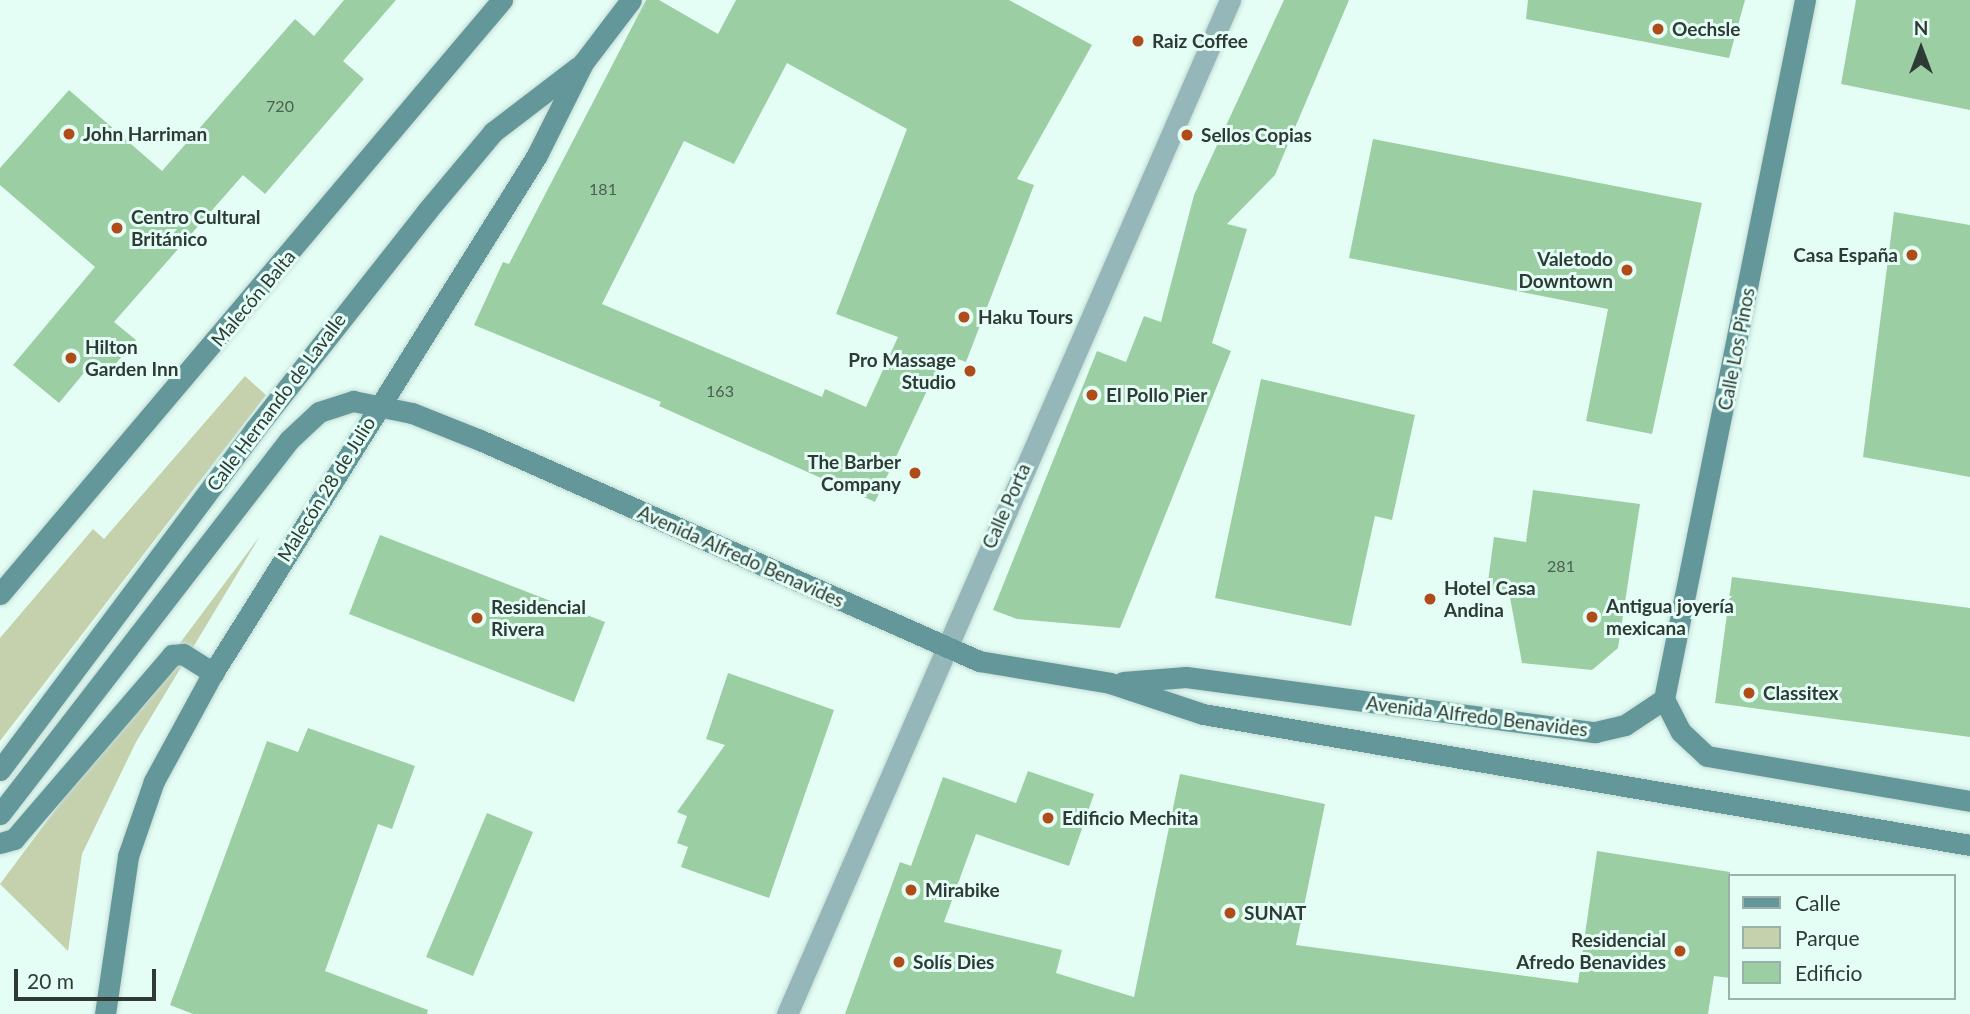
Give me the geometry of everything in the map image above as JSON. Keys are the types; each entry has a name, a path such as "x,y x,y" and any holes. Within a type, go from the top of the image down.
{"main road":[{"name":"Malecón Balta","path":"0,594 502,0"},
{"name":"Malecón 28 de Julio","path":"105,1014 135,831 154,781 213,673 378,404 537,155 583,63 631,0"},
{"name":"Calle Los Pinos","path":"1664,699 1805,0"},
{"name":"Calle Hernando de Lavalle","path":"0,770 255,429 427,211 493,132 583,63"},
{"name":"Calle Hernando de Lavalle","path":"0,814 289,440 319,412 341,402 378,404"},
{"name":"Avenida Alfredo Benavides","path":"378,404 480,440 979,661 1110,683 1203,713 1970,845"},
{"path":"0,843 14,839 172,654 183,654 213,673"},
{"name":"Avenida Alfredo Benavides","path":"1110,683 1186,677 1595,732 1625,725 1664,699"},
{"path":"1664,699 1681,732 1707,756 1970,801"}],"street":[{"name":"Calle Porta","path":"787,1014 945,646 1230,0"}],"green space":[{"path":"245,376 266,395 0,741 0,638 93,529 104,539"},
{"path":"260,536 136,742 82,854 68,951 0,884"}],"building":[{"path":"344,0 396,0 343,61 364,79 265,194 243,175 114,322 136,340 107,374 93,362 59,403 13,365 95,267 0,185 0,168 69,90 162,171 295,19 314,36"},
{"path":"646,0 659,0 718,34 736,0 1009,0 1092,45 1017,179 1034,185 966,362 944,354 875,502 659,406 661,402 474,325 503,262 509,264","holes":["787,63 907,129 836,314 898,337 866,407 825,389 822,397 602,304 684,141 734,164"]},
{"path":"1284,0 1349,0 1275,175 1227,224 1247,229 1212,343 1231,351 1120,628 1017,619 993,610 1097,351 1126,362 1144,316 1161,322 1194,195"},
{"name":"Oechsle","path":"1528,0 1745,0 1729,58 1526,19"},
{"path":"1856,0 1970,0 1970,110 1841,84"},
{"path":"1373,139 1702,203 1652,434 1586,421 1608,309 1349,258"},
{"path":"1894,212 1970,225 1970,477 1863,457"},
{"path":"1261,379 1415,415 1392,520 1375,516 1351,626 1215,598"},
{"path":"1533,490 1640,504 1618,648 1592,670 1522,663 1509,592 1487,589 1494,537 1526,542"},
{"name":"Residencial Rivera","path":"380,535 605,622 574,702 349,614"},
{"path":"1732,577 1970,608 1970,737 1715,703"},
{"path":"728,673 834,710 769,898 681,867 688,847 677,843 687,816 677,812 725,745 706,739"},
{"path":"308,728 415,766 392,829 378,824 325,971 428,1010 427,1014 193,1014 170,1005 267,741 298,752"},
{"path":"1028,771 1094,794 1069,866 976,834 944,922 1062,950 1056,973 1134,997 1180,774 1325,804 1296,945 1578,983 1597,851 1730,872 1728,978 1714,976 1708,1014 845,1014 900,862 911,866 943,777 1016,803"},
{"path":"487,813 533,832 473,976 426,957"}],"place":[{"name":"Oechsle","path":"1658,29"},
{"name":"Raiz Coffee","path":"1138,41"},
{"name":"John Harriman","path":"69,134"},
{"name":"Sellos Copias","path":"1187,135"},
{"name":"Centro Cultural Británico","path":"117,228"},
{"name":"Casa España","path":"1912,255"},
{"name":"Valetodo Downtown","path":"1627,270"},
{"name":"Haku Tours","path":"964,317"},
{"name":"Hilton Garden Inn","path":"71,358"},
{"name":"Pro Massage Studio","path":"970,371"},
{"name":"El Pollo Pier","path":"1092,395"},
{"name":"The Barber Company","path":"915,473"},
{"name":"Hotel Casa Andina","path":"1430,599"},
{"name":"Antigua joyería mexicana","path":"1592,617"},
{"name":"Residencial Rivera","path":"477,618"},
{"name":"Classitex","path":"1749,693"},
{"name":"Edificio Mechita","path":"1048,818"},
{"name":"Mirabike","path":"911,890"},
{"name":"SUNAT","path":"1230,913"},
{"name":"Residencial Afredo Benavides","path":"1680,951"},
{"name":"Solís Dies","path":"899,962"}]}
